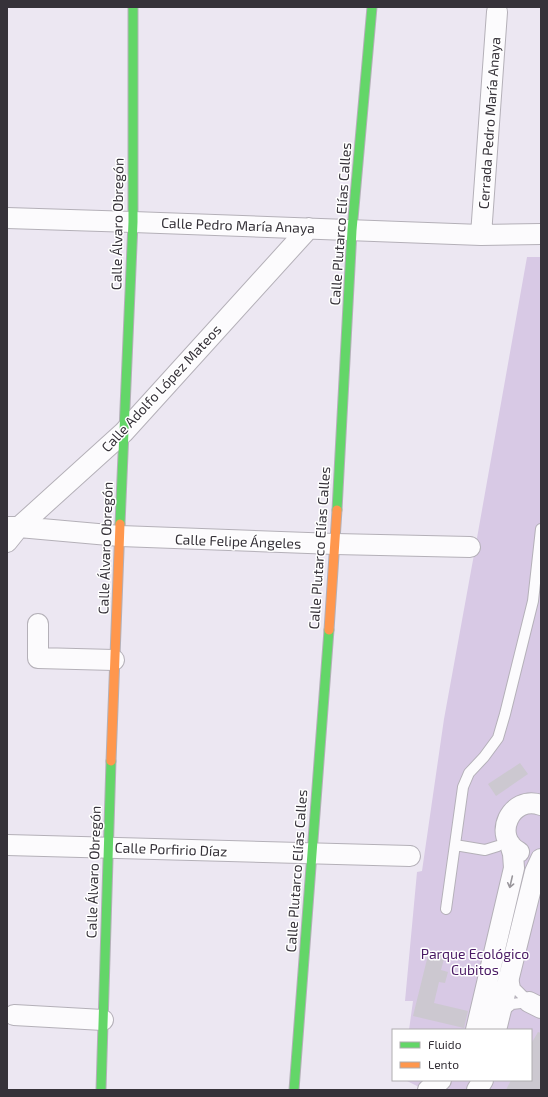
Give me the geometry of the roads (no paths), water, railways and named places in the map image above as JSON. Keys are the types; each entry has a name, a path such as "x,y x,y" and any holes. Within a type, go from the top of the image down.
{"street":[{"name":"Calle Álvaro Obregón","path":"101,1090 114,660 133,222 134,7"},
{"name":"Calle Plutarco Elías Calles","path":"294,1090 335,544 352,230 372,7"},
{"name":"Cerrada Pedro María Anaya","path":"481,235 497,12"},
{"name":"Calle Pedro María Anaya","path":"7,218 481,235 541,234"},
{"name":"Calle Adolfo López Mateos","path":"11,532 124,432 309,228"},
{"name":"Calle Felipe Ángeles","path":"11,532 335,544 470,547"},
{"path":"38,624 38,658 114,660"},
{"path":"488,1026 514,868 513,854 505,842 507,820 512,812 519,807 528,804 541,805"},
{"path":"505,842 523,854 532,856 541,854"},
{"name":"Calle Porfirio Díaz","path":"7,845 410,856"},
{"path":"488,1026 511,969 535,872 541,859"},
{"path":"14,1015 103,1020"},
{"path":"428,1090 440,1081"},
{"path":"477,1090 482,1081"}],"lane":[{"path":"446,909 463,787 469,773 484,757 498,738 533,601 541,529"},
{"path":"455,844 485,850 505,842"},
{"path":"511,969 515,988 535,1005"},
{"path":"488,1026 512,1004 535,1005"}],"park label":[{"name":"Parque Ecológico Cubitos","path":"475,962"}]}
